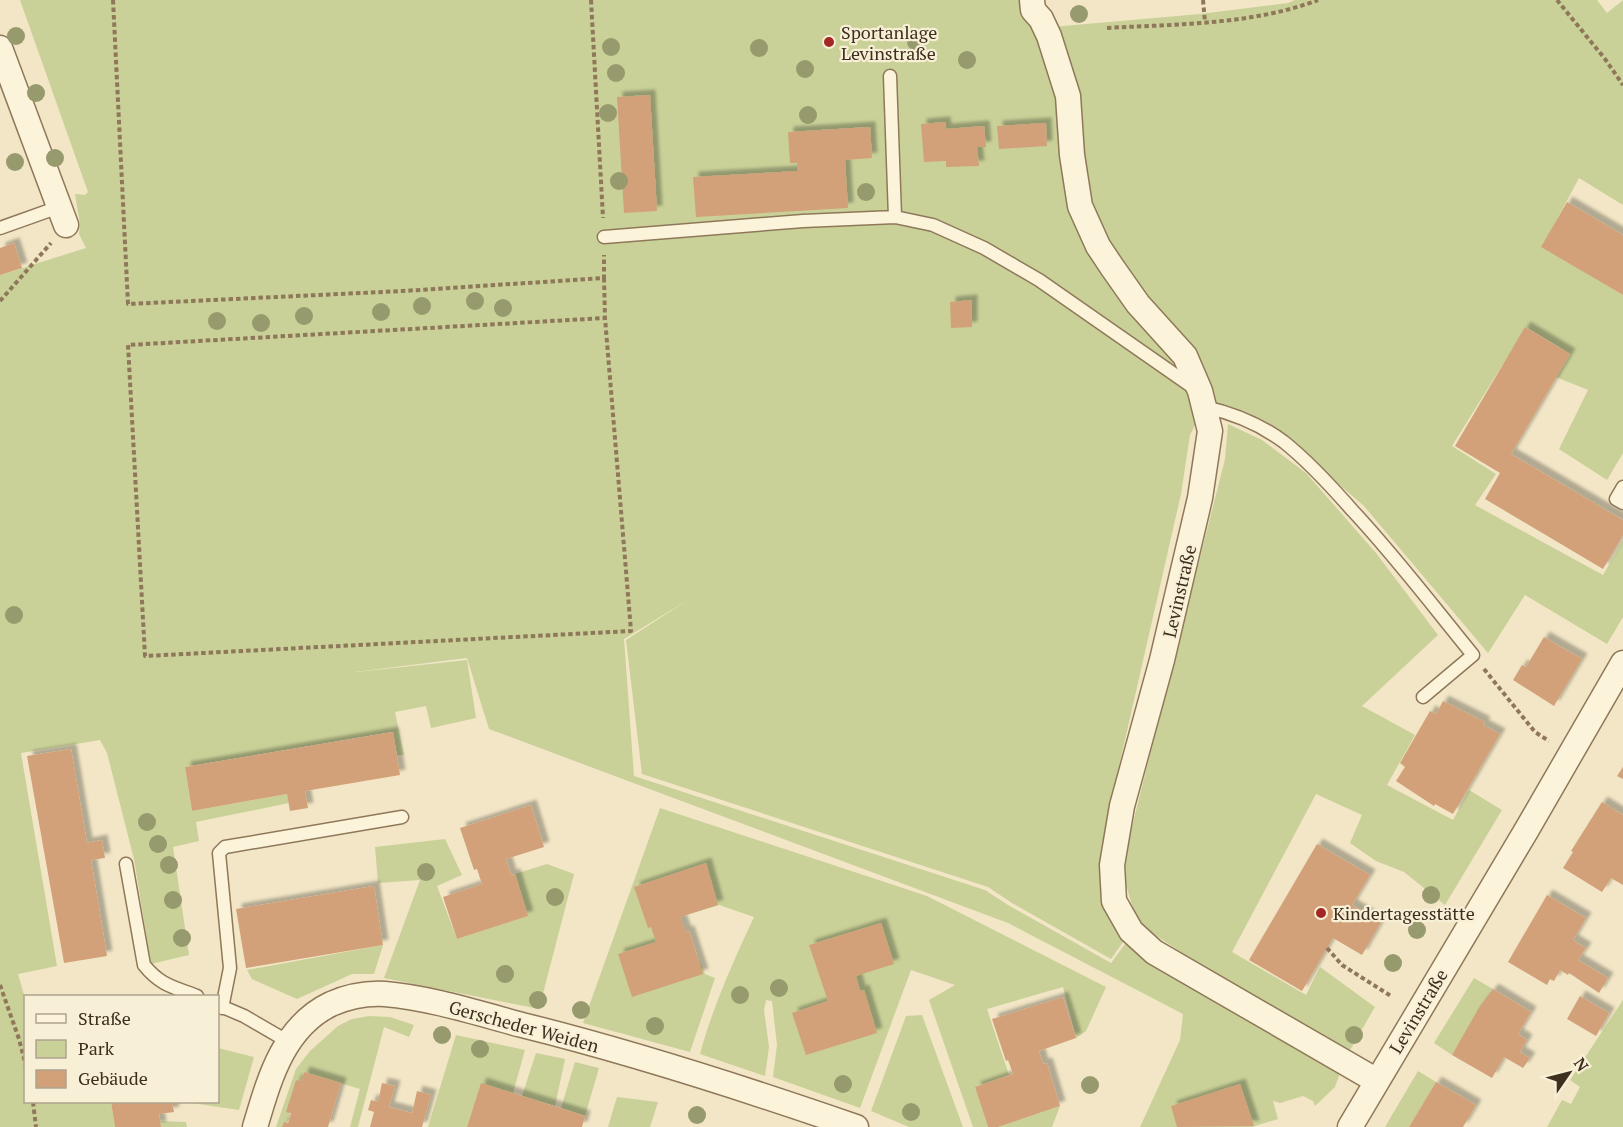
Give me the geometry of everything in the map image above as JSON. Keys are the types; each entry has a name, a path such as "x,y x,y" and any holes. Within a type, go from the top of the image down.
{"street":[{"name":"Levinstraße","path":"1032,0 1033,10 1041,19 1049,36 1068,96 1072,155 1080,206 1098,246 1138,304 1185,356 1203,399 1210,431 1200,498 1162,660 1122,806 1112,865 1114,901 1131,931 1154,952 1377,1081"},
{"path":"0,48 62,216"},
{"name":"Levinstraße","path":"1350,1127 1623,663"},
{"name":"Gerscheder Weiden","path":"255,1127 268,1082 287,1041 314,1016 330,1005 366,995 384,994 424,1000 599,1045 728,1084 856,1127"}],"lane":[{"path":"890,76 895,217"},
{"path":"0,228 62,216"},
{"path":"604,237 803,221 895,217 933,225 984,248 1038,280 1203,399 1282,441 1318,472 1383,543 1473,655 1423,697"},
{"path":"1623,487 1616,499 1623,503"},
{"path":"287,1041 244,1016 220,1006 230,968 219,853 225,847 402,817"},
{"path":"126,864 144,965 154,977 169,986 194,995"}],"path":[{"path":"112,0 128,304 403,291 604,278"},
{"path":"591,0 604,237 605,318 631,631 145,656 128,345 605,318"},
{"path":"1203,0 1205,22"},
{"path":"1107,28 1205,22 1269,14 1318,0"},
{"path":"1557,0 1623,85"},
{"path":"0,301 62,216"},
{"path":"1473,655 1535,732 1570,754"},
{"path":"1327,948 1342,965 1390,996"},
{"path":"0,985 24,1058"},
{"path":"33,1103 36,1127"}],"green space":[{"path":"20,0 1030,0 1062,91 1076,210 1183,360 1203,409 1190,435 1181,494 1109,810 1105,862 1128,935 1111,959 988,887 642,774 626,640 688,600 624,639 634,776 985,890 1111,963 1131,936 1341,1070 1335,1087 1315,1106 1313,1101 1303,1096 1280,1103 1273,1101 1278,1119 1252,1127 1140,1127 1180,1040 1183,1014 1008,923 489,729 467,658 347,673 467,660 476,718 431,728 426,706 395,712 404,755 397,755 392,732 185,767 192,811 287,794 289,803 196,822 199,841 173,847 189,955 151,964 134,859 107,753 100,740 21,753 57,966 18,974 24,995 24,1103 111,1103 115,1127 0,1127 0,275 86,248 79,234 80,224 75,194 85,195 88,192"},
{"path":"1295,0 1597,0 1607,13 1623,0 1623,205 1579,178 1542,247 1623,295 1623,453 1607,480 1559,449 1588,390 1556,377 1570,354 1526,327 1452,446 1496,474 1475,505 1603,575 1623,540 1623,617 1607,644 1525,595 1488,653 1364,506 1285,438 1208,404 1141,303 1085,205 1052,27 1200,14 1288,3"},
{"path":"1228,424 1262,440 1306,473 1376,553 1438,635 1362,706 1415,735 1387,785 1453,820 1469,790 1502,810 1445,905 1404,872 1376,861 1350,843 1362,815 1316,794 1232,952 1306,995 1320,967 1375,1007 1350,1050 1205,968 1146,929 1136,915 1125,881 1124,858 1225,459"},
{"path":"660,808 927,896 1106,987 1086,1031 1076,1038 1063,987 987,1009 1009,1075 975,1087 988,1127 973,1127 929,1000 955,985 911,970 860,1108 773,1077 777,1045 772,1001 766,1000 764,1010 769,1047 765,1076 700,1054 717,1001 754,917 719,905 680,917 705,974 715,978 690,1052 583,1023"},
{"path":"445,839 462,875 437,886 457,939 527,916 515,874 547,864 574,874 539,1009 384,978 420,880 378,883 375,847"},
{"path":"383,945 374,974 352,974 297,999 252,979 247,970"},
{"path":"1474,978 1493,989 1452,1055 1434,1043"},
{"path":"1623,1000 1623,1127 1547,1127 1562,1100 1571,1104 1580,1087 1570,1080"},
{"path":"922,1015 963,1127 909,1127 871,1111 906,1016"},
{"path":"369,1016 390,1017 414,1025 409,1037 384,1027 358,1127 350,1127 360,1089 304,1072 286,1127 276,1127 296,1069 310,1051 338,1026 352,1019"},
{"path":"456,1035 525,1050 513,1093 481,1084 467,1127 428,1127"},
{"path":"219,1048 254,1057 239,1110 192,1103 219,1103"},
{"path":"536,1053 565,1059 555,1106 522,1096"},
{"path":"575,1062 599,1068 585,1116 561,1108"},
{"path":"1418,1071 1436,1082 1409,1127 1385,1127"},
{"path":"617,1097 658,1102 650,1127 608,1127"},
{"path":"1060,1106 1052,1127 998,1127"},
{"path":"160,1121 186,1122 187,1127 161,1127"}],"building":[{"path":"650,95 657,211 624,213 617,97"},
{"path":"945,122 946,129 984,126 986,147 977,147 979,166 946,167 946,161 924,162 921,124"},
{"path":"1046,123 1047,146 999,149 997,126"},
{"path":"870,127 872,158 845,160 848,208 696,217 693,177 798,171 797,163 790,163 788,132"},
{"path":"1567,202 1623,235 1623,295 1541,247"},
{"path":"14,243 22,268 0,275 0,248"},
{"path":"972,300 972,327 951,328 950,302"},
{"path":"1525,327 1570,354 1511,454 1623,520 1623,535 1603,569 1485,499 1500,473 1455,446"},
{"path":"1544,637 1582,659 1554,706 1513,680 1522,665 1526,667"},
{"path":"1443,701 1485,722 1483,725 1500,734 1453,814 1435,804 1434,806 1396,781 1405,767 1400,763 1430,711 1436,714"},
{"path":"393,732 400,775 305,791 308,808 290,811 287,794 192,811 185,767"},
{"path":"71,749 87,843 102,840 105,858 91,860 107,956 64,963 27,756"},
{"path":"1623,767 1623,779 1617,776"},
{"path":"1602,802 1623,815 1623,885 1611,878 1602,892 1563,868"},
{"path":"531,805 544,847 506,859 511,875 515,874 528,916 457,939 443,897 482,884 477,869 474,870 460,828"},
{"name":"Kindertagesstätte","path":"1317,844 1370,875 1352,905 1381,922 1362,955 1333,938 1302,991 1249,960"},
{"path":"706,863 718,905 680,917 686,932 689,931 703,974 632,997 618,954 656,942 651,927 648,928 634,887"},
{"path":"374,886 383,945 246,968 236,909"},
{"path":"1547,895 1586,918 1573,940 1586,948 1578,960 1608,978 1599,993 1569,973 1568,975 1560,970 1554,981 1550,979 1547,985 1508,962"},
{"path":"881,923 894,964 856,976 860,991 864,990 877,1033 806,1055 792,1013 828,1001 809,945"},
{"path":"1493,989 1531,1012 1518,1034 1527,1040 1520,1052 1530,1058 1523,1068 1504,1057 1492,1078 1452,1055 1480,1006"},
{"path":"1580,996 1609,1013 1596,1036 1567,1019"},
{"path":"1063,997 1076,1038 1039,1051 1043,1064 1047,1063 1060,1106 998,1127 988,1127 975,1087 1013,1074 1008,1060 1006,1061 992,1019"},
{"path":"304,1072 341,1083 328,1127 282,1127 284,1122 288,1123 291,1113 286,1112 296,1080 301,1081"},
{"path":"1436,1082 1476,1105 1463,1127 1409,1127"},
{"path":"382,1083 395,1086 389,1107 412,1113 417,1091 431,1095 422,1127 370,1127 374,1112 368,1110 371,1100 378,1102"},
{"path":"481,1083 585,1116 582,1127 467,1127"},
{"path":"1240,1084 1254,1126 1177,1127 1171,1106"},
{"path":"111,1103 172,1103 174,1112 159,1114 161,1127 115,1127"}],"place":[{"name":"Sportanlage Levinstraße","path":"829,42"},
{"name":"Kindertagesstätte","path":"1321,913"}]}
